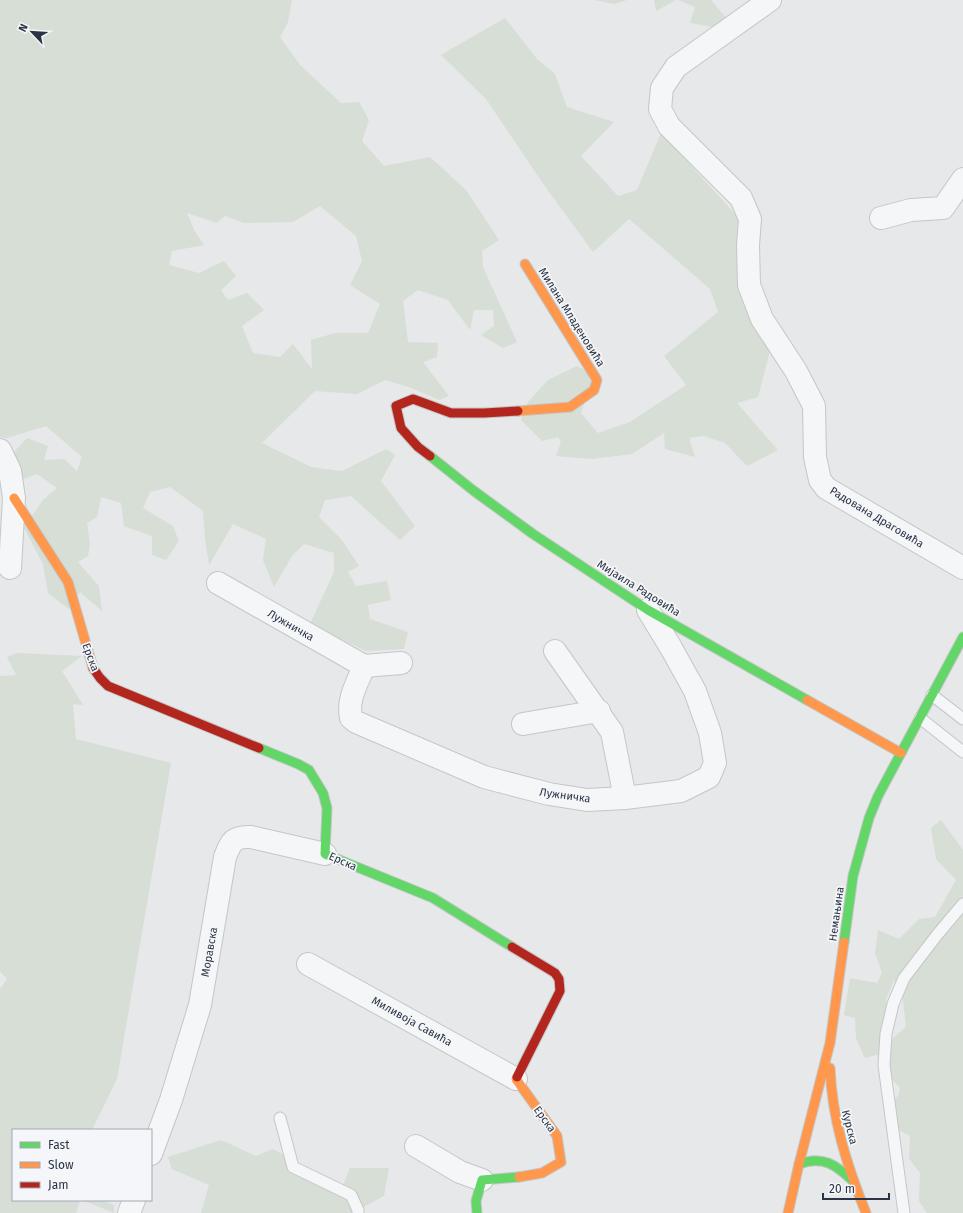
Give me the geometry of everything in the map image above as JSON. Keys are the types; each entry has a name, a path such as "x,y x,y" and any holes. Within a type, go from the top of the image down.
{"street":[{"name":"Радована Драговића","path":"770,0 676,67 662,88 660,109 669,126 741,198 750,219 748,245 749,285 762,319 796,371 814,406 815,457 820,480 826,488 963,568"},
{"path":"881,218 911,210 944,208 963,179"},
{"name":"Милана Младеновића","path":"396,406 413,399 451,413 484,413 570,407 594,390 597,380 525,264"},
{"name":"Мијаила Радовића","path":"396,406 401,428 418,447 474,491 533,534 648,610 901,753"},
{"path":"0,450 10,471 14,498 10,568"},
{"name":"Ерска","path":"14,498 68,582 91,663 94,672 101,681 108,686 291,761 309,770 323,793 327,808 325,854 433,898 555,973 559,979 560,990 516,1079 557,1136 561,1162 542,1173 522,1177 482,1180 460,1172 416,1146"},
{"name":"Лужничка","path":"218,583 364,666 350,701 349,710 351,718 356,722 484,778 549,794 587,800 625,798 681,791 709,777 715,763 710,733 695,691 648,610"},
{"name":"Немањина","path":"788,1213 830,1043 849,904 858,856 873,806 963,637"},
{"path":"555,650 599,711 612,732 625,798"},
{"path":"364,666 401,663"},
{"path":"523,724 599,711"},
{"name":"Моравска","path":"152,1151 171,1100 200,1005 225,857 232,842 241,836 251,837 325,854"},
{"name":"Миливоја Савића","path":"308,964 516,1079"},
{"name":"Курска","path":"830,1043 830,1074 834,1112 839,1136 853,1181 866,1213"},
{"path":"799,1164 806,1160 822,1160 841,1170 853,1181"},
{"path":"476,1213 476,1201 482,1180"},
{"path":"129,1213 134,1201"}],"lane":[{"path":"932,695 963,719"},
{"path":"920,718 963,752"},
{"path":"904,1213 884,1065 886,1034 893,1004 904,978 963,904"},
{"path":"280,1118 293,1167 351,1195 358,1213"}],"shaded area":[{"path":"0,0 292,0 288,22 280,37 300,65 341,103 359,102 369,120 362,141 384,166 430,157 466,190 499,240 482,251 483,267 517,342 503,348 481,335 494,326 493,310 474,310 470,330 448,300 418,290 403,301 408,342 438,343 437,357 423,362 449,396 439,400 409,387 385,380 357,394 315,391 262,443 311,467 342,471 386,449 395,455 381,481 415,526 400,540 351,496 325,500 319,517 342,540 359,566 348,572 356,586 387,581 391,600 368,605 370,619 408,632 404,649 366,651 310,624 334,572 334,553 304,544 292,556 274,587 263,560 266,539 233,524 209,565 203,511 170,487 150,492 143,508 173,526 179,541 166,560 152,555 152,536 124,526 121,503 101,497 97,517 87,523 90,544 88,556 78,562 99,586 102,611 80,592 69,609 48,593 43,564 24,528 43,500 57,488 37,474 18,481 12,454 27,438 48,446 44,460 64,459 77,471 82,457 46,426 7,438 0,437","holes":["320,206 356,236 362,261 350,285 380,304 368,333 335,333 311,340 312,369 293,344 280,357 253,353 242,326 264,310 247,293 228,300 221,290 236,276 224,261 199,273 169,265 172,251 204,245 194,230 187,213 217,223 225,216 244,223 293,222"]},
{"path":"595,0 627,0 614,4"},
{"path":"654,0 676,0 656,11"},
{"path":"678,0 711,0 727,19 718,28 690,23 695,7"},
{"path":"505,18 537,59 555,74 567,107 614,122 581,156 618,196 637,190 661,133 739,218 770,351 758,397 737,403 778,450 747,466 725,443 704,436 689,438 695,457 665,449 664,433 632,454 592,459 556,456 561,442 558,437 542,441 521,420 528,402 548,380 577,366 593,375 581,413 598,433 630,422 686,385 664,356 718,312 710,289 629,219 593,252 544,185 486,99 441,55"},
{"path":"17,653 82,656 62,671 83,705 73,704 76,739 171,763 117,1079 92,1129 12,1129 12,1201 80,1201 76,1213 0,1213 0,989 7,979 0,971 0,676 16,675 7,657"},
{"path":"941,820 963,850 963,1213 927,1213 919,1201 920,1173 909,1159 910,1136 894,1128 885,1108 898,1096 900,1088 885,1072 889,1052 865,1058 856,1038 855,1018 844,1015 850,978 877,983 882,973 875,953 878,930 899,939 919,919 935,917 956,880 936,859 931,828","holes":["894,980 902,992 906,1027 893,1038 890,1050 886,999"]},
{"path":"221,1140 256,1156 273,1149 342,1188 350,1168 389,1168 384,1196 352,1213 201,1213 209,1185 172,1169 168,1157"},
{"path":"84,1201 104,1201 114,1205 114,1213"}],"traffic: fast":[{"path":"430,456 474,491 533,534 648,610 807,700"},
{"path":"844,942 853,876 869,818 878,796 963,637"},
{"path":"259,748 309,770 323,793 327,808 325,854 433,898 512,947"},
{"path":"799,1164 808,1161 822,1161 829,1163 841,1170 853,1181"},
{"path":"477,1213 476,1201 482,1180 519,1177"}],"traffic: slow":[{"path":"518,411 570,407 594,390 597,380 525,264"},
{"path":"14,498 68,582 93,668"},
{"path":"807,700 901,753"},
{"path":"788,1213 830,1043 844,942"},
{"path":"830,1068 831,1087 837,1124 847,1160 866,1213"},
{"path":"517,1077 516,1079 557,1136 561,1162 542,1173 519,1177"}],"traffic: jam":[{"path":"430,456 418,447 401,428 396,406 413,399 451,413 518,411"},
{"path":"93,668 108,686 259,748"},
{"path":"512,947 555,973 559,979 560,991 517,1077"}]}
